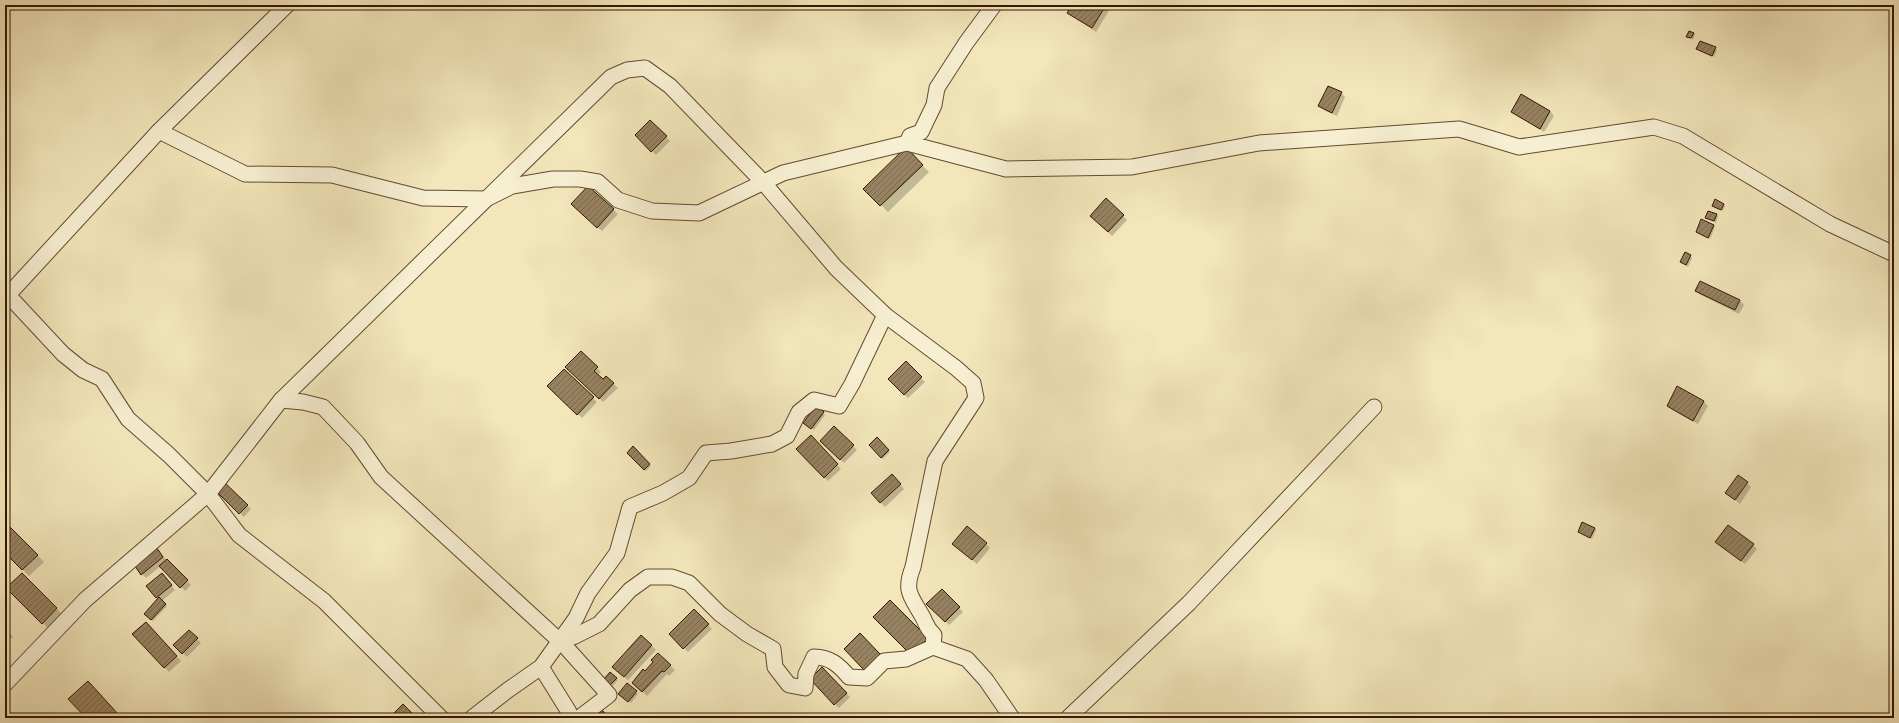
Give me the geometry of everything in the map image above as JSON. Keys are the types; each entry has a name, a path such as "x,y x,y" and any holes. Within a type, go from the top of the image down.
{"street":[{"path":"287,5 160,131 6,296 63,354 82,370 102,379 128,419 169,455 208,494 239,536 324,601 441,718"},
{"path":"907,143 910,136 921,132 934,105 937,88 966,43 994,5"},
{"path":"5,684 85,600 208,494 281,400 610,77 627,70 645,68 670,86 764,182 836,268 885,315 956,368 973,383 976,398 935,461 913,567 908,580 908,593 914,605 922,614 926,627 934,635 933,647"},
{"path":"160,131 245,174 332,175 422,198 486,199 512,186 553,179 580,179 598,182 618,200 652,210 699,213 783,173 907,143 1006,169 1132,167 1259,143 1459,129 1519,147 1654,127 1669,130 1683,136 1830,224 1894,254"},
{"path":"472,718 508,690 542,667 576,618 588,593 617,553 630,507 663,493 689,478 706,453 731,451 772,444 787,436 799,412 814,400 839,406 852,384 885,315"},
{"path":"281,400 304,402 324,407 357,443 381,477 560,642 609,695 572,716 542,667"},
{"path":"1068,718 1190,603 1374,407"},
{"path":"560,642 599,624 630,590 648,577 672,577 689,583 720,614 747,634 772,649 775,667 789,685 805,688 806,674 814,657 825,657 839,666 849,677 867,678 884,661 906,660 933,647 967,659 986,680 1012,718"}],"building":[{"path":"1072,5 1106,5 1092,28 1067,13"},
{"path":"1689,31 1694,33 1691,38 1686,37"},
{"path":"1700,41 1716,47 1712,56 1696,49"},
{"path":"1328,86 1342,92 1332,113 1318,106"},
{"path":"1521,94 1550,111 1540,129 1511,112"},
{"path":"650,120 667,136 651,152 635,135"},
{"path":"906,147 923,165 880,206 863,189"},
{"path":"588,186 614,209 597,228 571,204"},
{"path":"1106,198 1124,215 1108,232 1090,216"},
{"path":"1715,199 1724,204 1721,210 1712,206"},
{"path":"1708,211 1717,214 1714,221 1705,218"},
{"path":"1701,219 1714,225 1708,238 1696,232"},
{"path":"1685,252 1691,255 1686,265 1680,262"},
{"path":"1700,281 1740,300 1735,310 1695,291"},
{"path":"581,351 598,367 594,371 603,379 606,376 614,383 599,399 565,367"},
{"path":"906,361 922,377 904,395 888,379"},
{"path":"564,369 594,397 577,415 547,386"},
{"path":"1677,386 1704,401 1693,421 1667,406"},
{"path":"816,406 824,412 811,429 803,423"},
{"path":"834,426 854,445 840,460 820,441"},
{"path":"811,435 838,464 824,478 796,449"},
{"path":"877,437 889,450 881,458 869,445"},
{"path":"633,446 650,464 644,470 627,453"},
{"path":"892,474 901,484 880,503 871,493"},
{"path":"1738,475 1748,482 1735,500 1725,493"},
{"path":"222,480 248,505 239,514 214,489"},
{"path":"5,522 38,555 22,570 5,553"},
{"path":"1582,522 1595,528 1590,538 1578,532"},
{"path":"1728,525 1754,544 1741,561 1715,542"},
{"path":"967,526 987,543 972,560 952,544"},
{"path":"157,548 163,557 141,575 135,566"},
{"path":"167,559 188,580 180,588 159,566"},
{"path":"22,573 57,608 42,624 6,588"},
{"path":"162,573 172,585 156,598 146,586"},
{"path":"942,589 960,607 945,622 926,604"},
{"path":"159,597 166,604 151,620 144,614"},
{"path":"890,600 928,638 911,655 873,617"},
{"path":"694,609 709,624 683,649 669,634"},
{"path":"146,622 177,656 164,668 132,634"},
{"path":"189,630 198,638 182,654 173,645"},
{"path":"860,633 880,654 864,670 844,649"},
{"path":"641,635 652,645 624,677 612,667"},
{"path":"658,653 671,665 664,672 662,671 642,692 632,683 643,669 645,671 653,662 651,660"},
{"path":"822,667 847,693 834,705 810,679"},
{"path":"610,672 617,678 609,686 603,680"},
{"path":"88,681 118,714 114,718 86,718 68,699"},
{"path":"627,683 637,691 628,702 618,694"},
{"path":"403,704 417,718 393,718 391,716"},
{"path":"600,708 610,718 595,718 597,716 594,713"}]}
